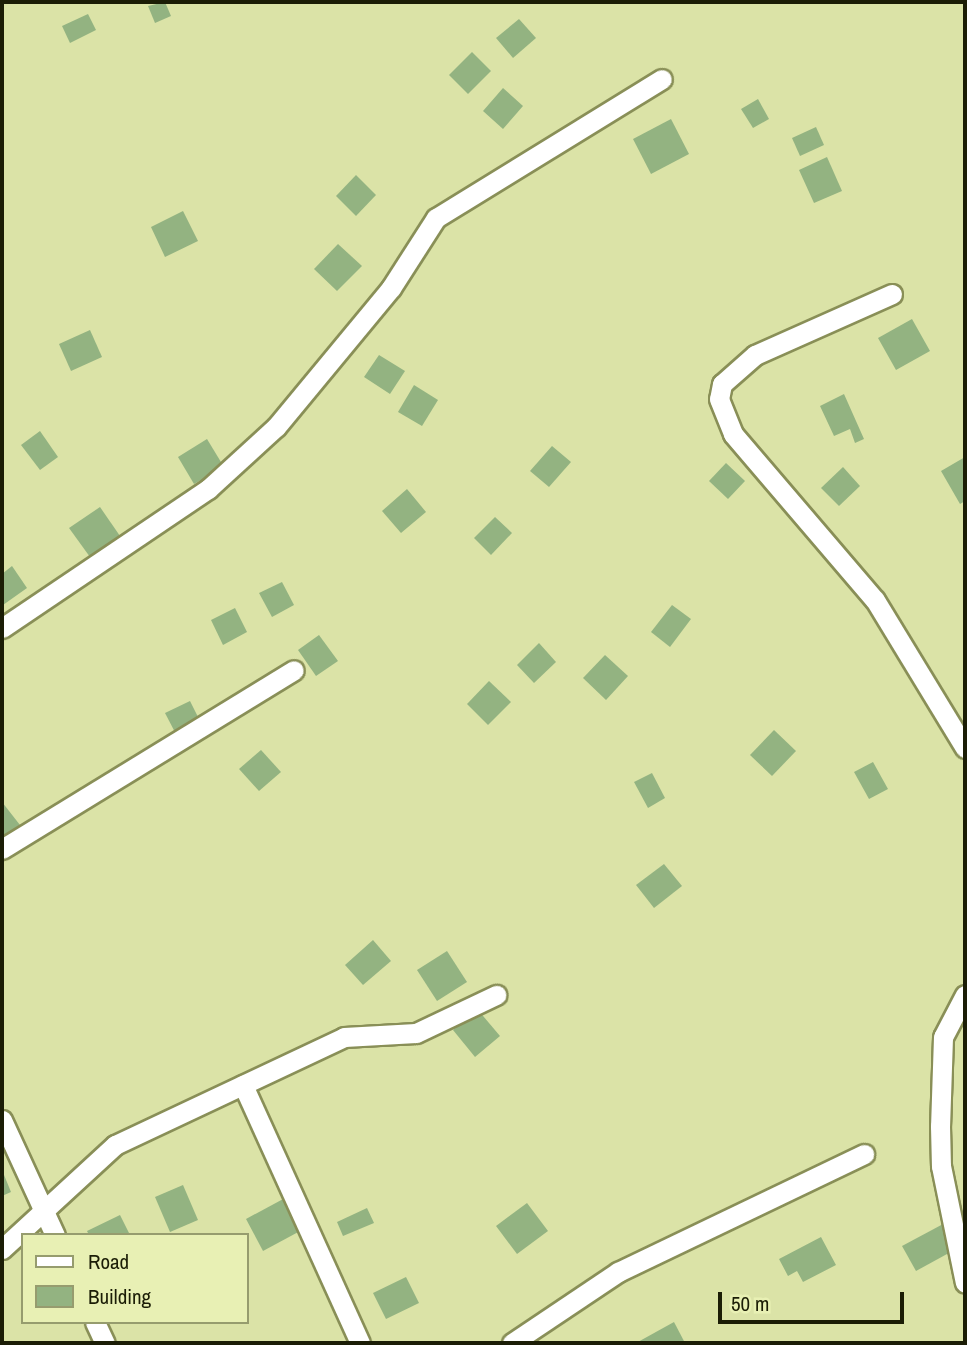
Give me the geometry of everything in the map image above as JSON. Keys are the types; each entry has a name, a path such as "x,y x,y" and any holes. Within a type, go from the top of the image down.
{"street":[{"path":"2,628 208,489 276,427 391,288 436,218 662,79"},
{"path":"892,294 755,355 722,384 719,399 733,434 875,600 965,748"},
{"path":"2,849 294,670"},
{"path":"2,1249 42,1208 115,1145 344,1037 416,1034 496,995"},
{"path":"965,995 943,1037 940,1126 941,1166 965,1283"},
{"path":"243,1085 360,1343"},
{"path":"2,1120 54,1233"},
{"path":"512,1343 618,1272 864,1154"},
{"path":"96,1324 105,1343"}],"building":[{"path":"165,2 171,16 155,23 148,6"},
{"path":"88,14 96,30 70,43 62,26"},
{"path":"519,19 536,38 513,58 496,38"},
{"path":"472,52 491,71 468,94 449,75"},
{"path":"503,88 523,106 503,129 483,111"},
{"path":"758,99 769,119 753,128 741,109"},
{"path":"671,119 689,154 651,174 633,139"},
{"path":"816,127 824,145 800,156 792,138"},
{"path":"827,157 842,191 814,203 799,170"},
{"path":"356,175 376,195 356,216 336,196"},
{"path":"183,211 198,241 165,257 151,227"},
{"path":"338,244 362,266 337,291 314,269"},
{"path":"912,319 930,351 896,370 878,338"},
{"path":"90,330 102,357 71,371 59,344"},
{"path":"379,355 405,371 390,394 364,377"},
{"path":"414,385 438,400 422,426 398,412"},
{"path":"844,394 864,439 855,443 850,429 834,436 820,406"},
{"path":"40,431 58,457 40,470 21,445"},
{"path":"207,439 224,467 194,484 178,457"},
{"path":"552,446 571,462 549,487 530,471"},
{"path":"965,457 965,501 960,504 941,471"},
{"path":"726,463 745,481 728,499 709,481"},
{"path":"843,467 860,486 839,506 821,488"},
{"path":"407,489 426,512 401,533 382,511"},
{"path":"100,507 120,536 90,557 69,528"},
{"path":"495,517 512,533 491,555 474,538"},
{"path":"12,566 27,588 3,605 2,574"},
{"path":"282,582 294,605 272,617 259,593"},
{"path":"672,605 691,619 670,647 651,632"},
{"path":"235,608 247,632 223,645 211,620"},
{"path":"319,635 338,661 316,676 298,650"},
{"path":"539,643 556,662 534,683 517,665"},
{"path":"605,655 628,676 606,700 583,678"},
{"path":"489,681 511,702 488,725 467,704"},
{"path":"190,701 202,725 178,738 165,713"},
{"path":"774,730 796,751 772,776 750,755"},
{"path":"261,750 281,772 259,791 239,769"},
{"path":"873,762 888,789 869,799 854,772"},
{"path":"652,773 665,798 648,808 634,782"},
{"path":"2,802 20,825 2,839"},
{"path":"664,864 682,886 654,908 636,885"},
{"path":"373,940 391,961 363,985 345,965"},
{"path":"447,951 467,982 437,1001 417,970"},
{"path":"478,1010 500,1036 475,1057 453,1030"},
{"path":"2,1170 11,1192 2,1196"},
{"path":"183,1185 198,1220 170,1232 155,1197"},
{"path":"285,1198 302,1230 263,1251 246,1219"},
{"path":"527,1203 548,1231 517,1254 496,1226"},
{"path":"367,1208 374,1223 343,1236 337,1222"},
{"path":"120,1215 129,1233 88,1233 87,1231"},
{"path":"945,1223 958,1248 916,1271 902,1246"},
{"path":"821,1237 836,1265 803,1282 797,1271 788,1276 779,1259"},
{"path":"406,1277 419,1303 386,1319 373,1293"},
{"path":"674,1322 685,1343 636,1343"}]}
